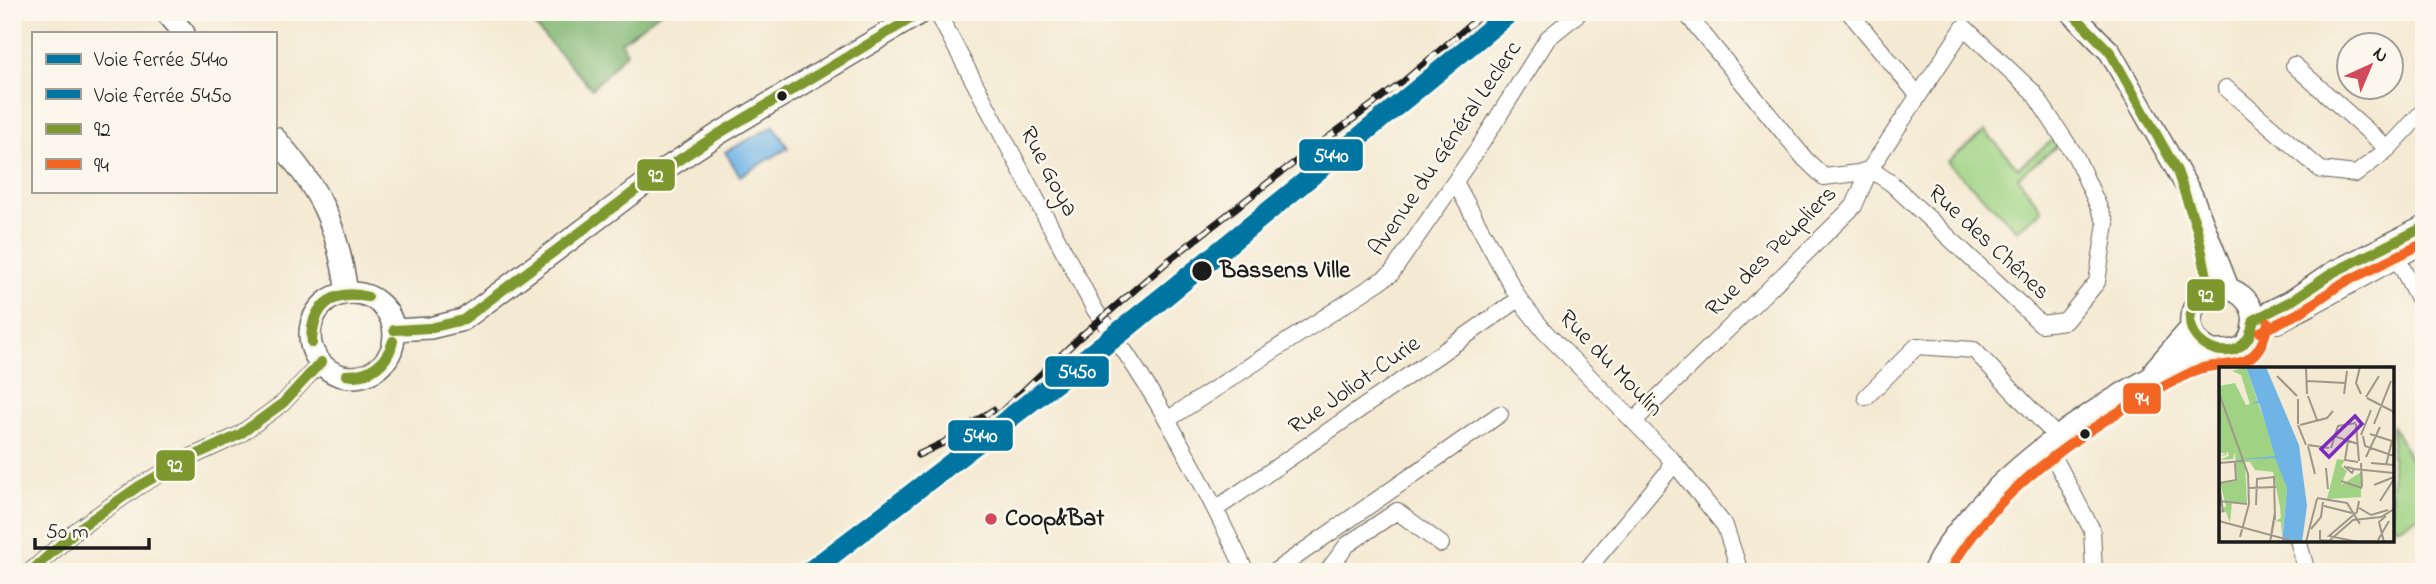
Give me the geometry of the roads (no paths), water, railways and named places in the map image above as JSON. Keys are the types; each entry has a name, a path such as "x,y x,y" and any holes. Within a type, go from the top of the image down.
{"street":[{"path":"166,12 183,32"},
{"path":"394,330 430,328 463,320 659,173 720,133 922,12"},
{"name":"Rue Goya","path":"937,12 1095,310 1125,349 1167,420 1216,509 1246,572"},
{"name":"Avenue du Général Leclerc","path":"1167,420 1391,274 1455,182 1548,38 1580,12"},
{"path":"1685,12 1805,159 1824,177 1870,169"},
{"path":"1849,12 1918,95"},
{"path":"2071,12 2110,52 2177,171 2219,290"},
{"name":"Rue des Chênes","path":"1870,169 1891,183 2040,324 2065,321 2097,282 2106,223 2076,157 2033,92 1964,27"},
{"name":"Rue des Peupliers","path":"1634,421 1854,206 1870,169 1964,27"},
{"path":"2294,65 2388,149"},
{"path":"2226,88 2321,170 2356,174 2388,149 2424,110"},
{"path":"276,139 309,180 328,213 342,258 347,293"},
{"name":"Rue du Moulin","path":"1455,182 1520,299 1545,332 1672,460 1726,526 1740,572"},
{"path":"2254,320 2294,307 2394,252 2424,227"},
{"path":"2219,290 2247,300 2252,310 2254,320 2250,337 2240,359 2212,351 2199,342 2191,328 2190,317 2200,297 2219,290 2255,296 2268,295 2321,274 2424,245"},
{"path":"2394,252 2424,310"},
{"path":"2278,325 2334,272"},
{"path":"347,293 372,298 383,306 394,330 393,343 380,366 369,373 356,376 343,376 331,371 314,351 311,339 311,326 316,314 334,297 347,293"},
{"name":"Rue Joliot-Curie","path":"1216,509 1520,299"},
{"path":"2138,385 2183,340 2191,328"},
{"path":"1866,397 1917,346 1974,350 2053,441 2092,530 2091,571"},
{"path":"1933,572 1951,541 1996,488 2053,441 2138,385 2193,356 2212,351"},
{"path":"30,572 78,529 139,486 191,457 239,435 283,403 321,362"},
{"path":"1274,572 1500,414"},
{"path":"1585,572 1667,473 1672,460"},
{"path":"1327,572 1347,545 1397,511 1441,544"},
{"path":"2299,542 2307,572"}],"water":[{"path":"774,126 788,148 740,176 725,152"}],"railway":[{"path":"908,493 964,447 1080,337 1168,261 1403,82 1485,12"},
{"path":"918,455 943,443 993,410"}],"rail line":[{"name":"5440","path":"802,572 981,436 1157,296 1504,12"},
{"name":"5450","path":"816,572 1122,337 1517,12"}],"place":[{"name":"Bassens Ville","path":"1202,271"},
{"name":"Coop&Bat","path":"991,519"}]}
